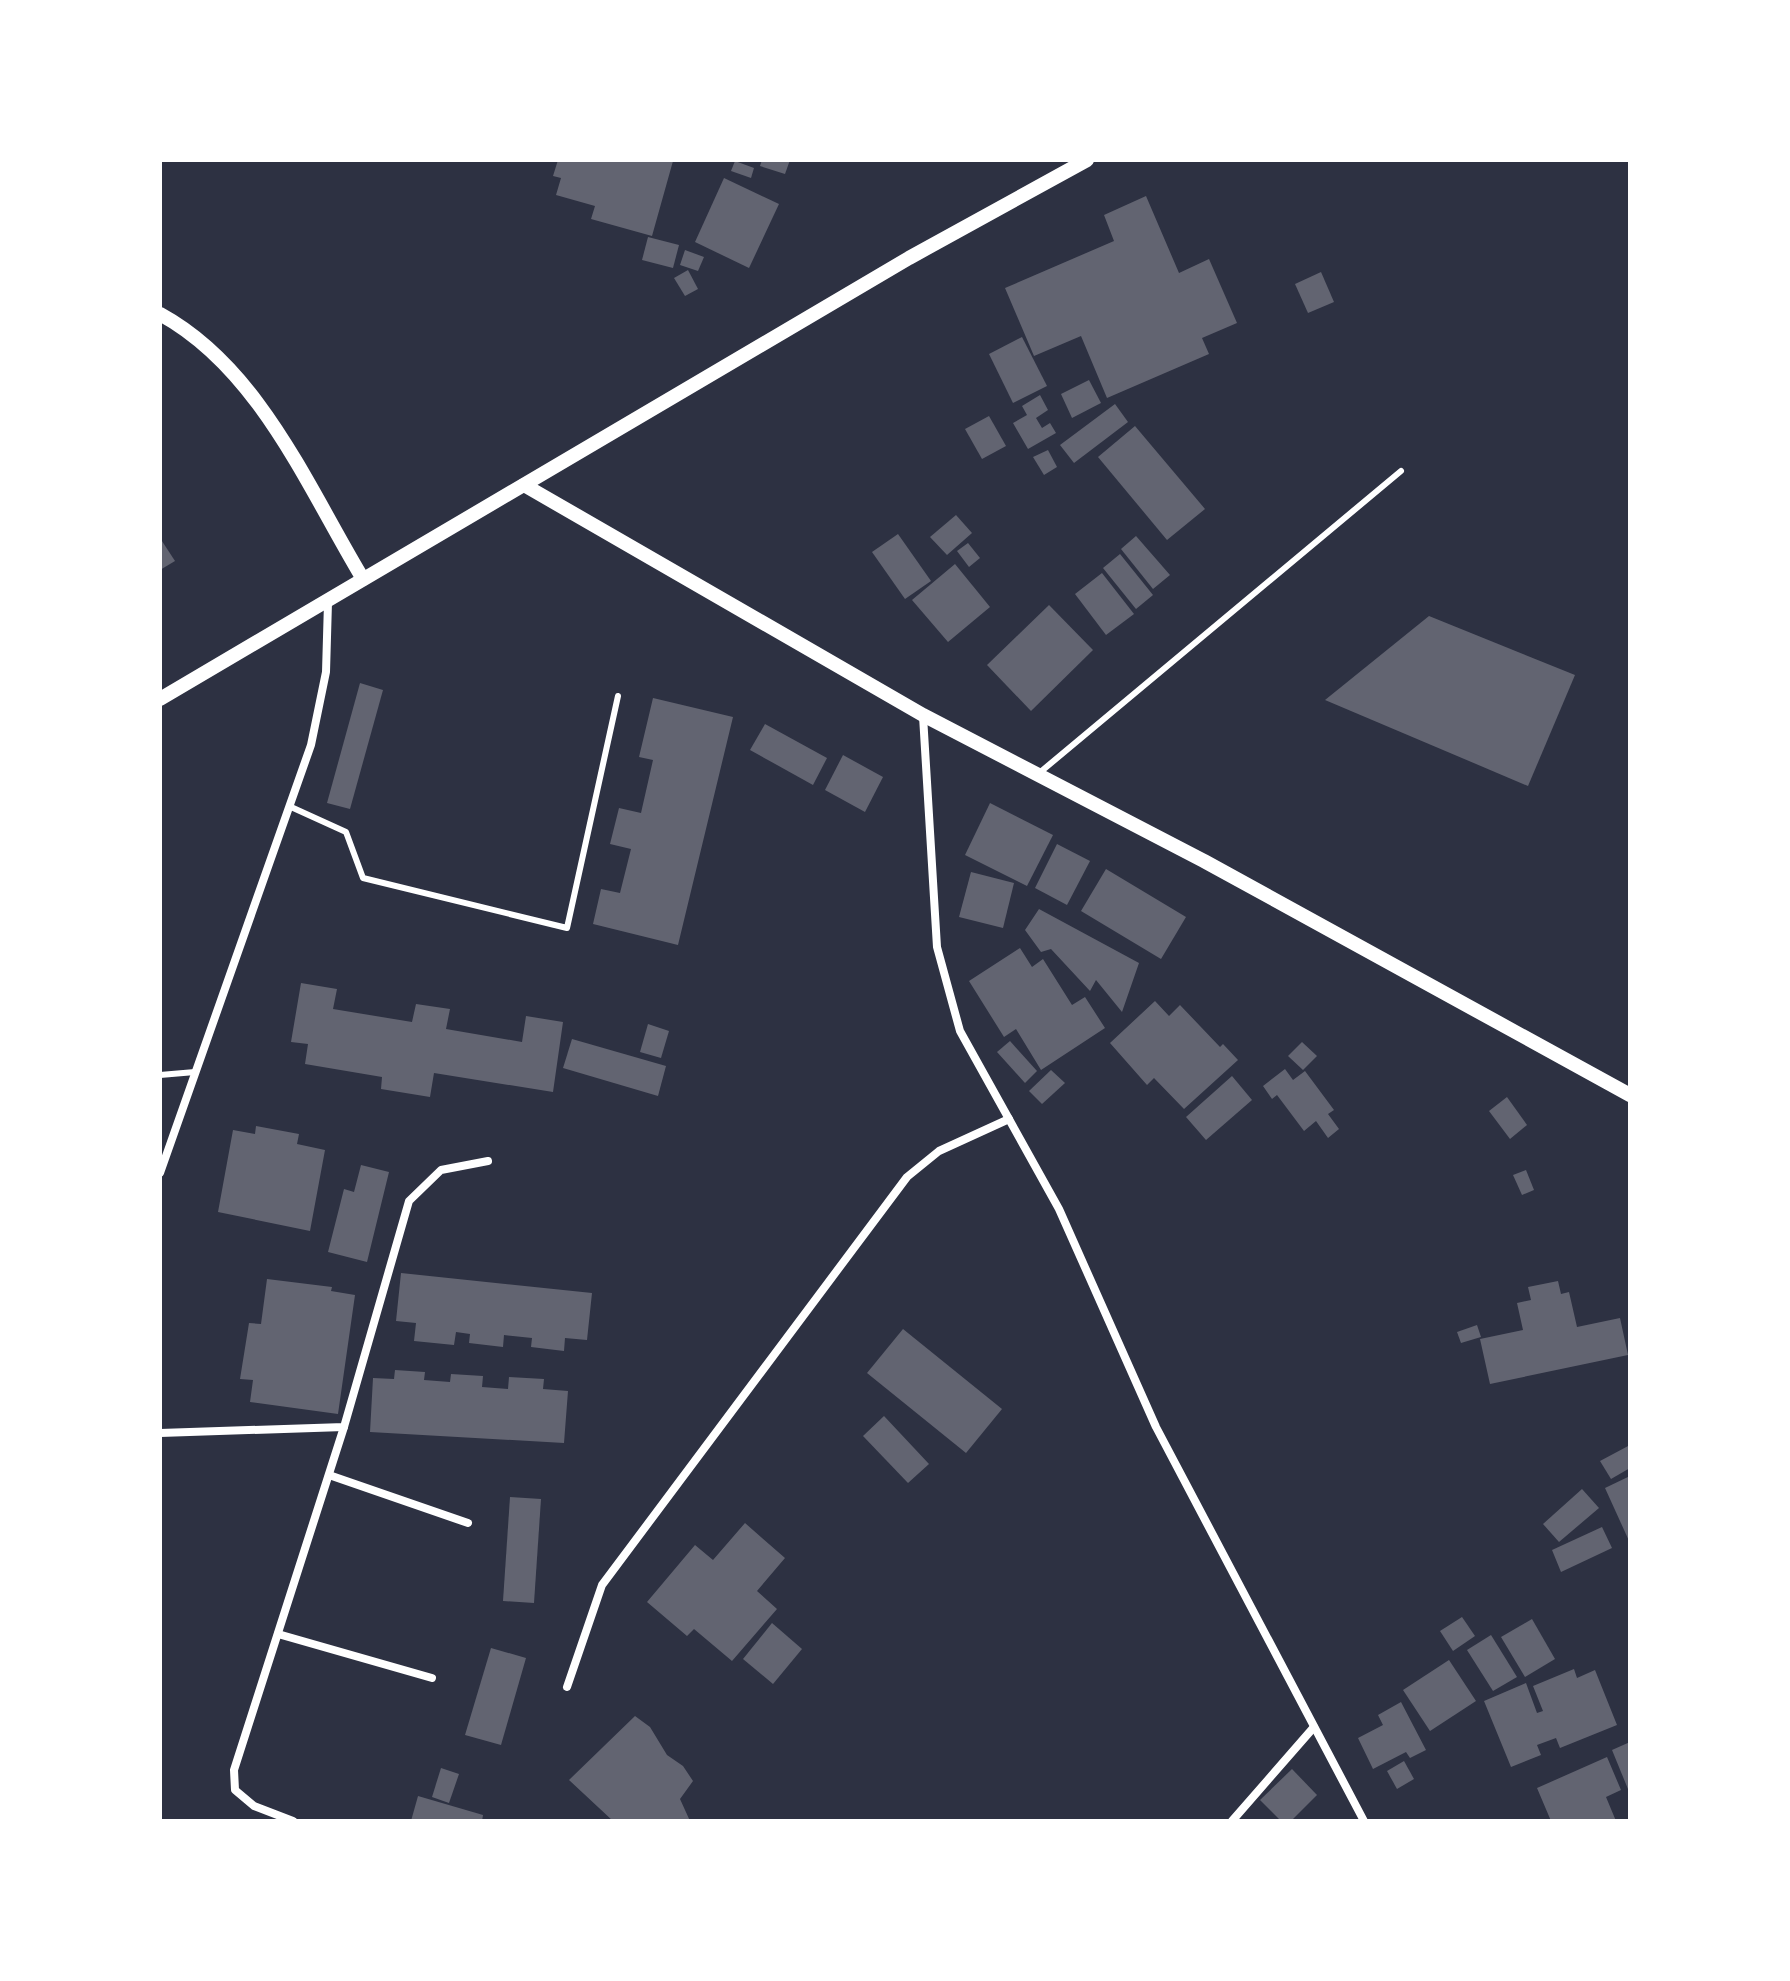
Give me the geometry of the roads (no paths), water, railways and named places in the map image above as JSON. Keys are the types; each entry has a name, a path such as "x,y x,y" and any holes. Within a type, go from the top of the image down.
{"street":[{"path":"160,699 909,258 1087,160"},
{"path":"160,314 216,353 253,393 363,579"},
{"path":"524,485 923,715 1038,774 1630,1095"},
{"path":"160,1173 311,745 326,672 328,602"},
{"path":"923,715 937,947 960,1031 1096,1286 1156,1427 1364,1821"},
{"path":"567,1687 602,1585 907,1177 939,1151 1009,1119"},
{"path":"293,1821 254,1806 235,1790 234,1770 344,1427 409,1201 441,1170 488,1161"},
{"path":"160,1433 344,1427"},
{"path":"329,1475 468,1523"},
{"path":"278,1634 432,1678"},
{"path":"1232,1821 1314,1727"}],"lane":[{"path":"1038,774 1401,471"},
{"path":"291,807 346,832 363,878 567,928 618,696"},
{"path":"160,1075 195,1072"}]}
